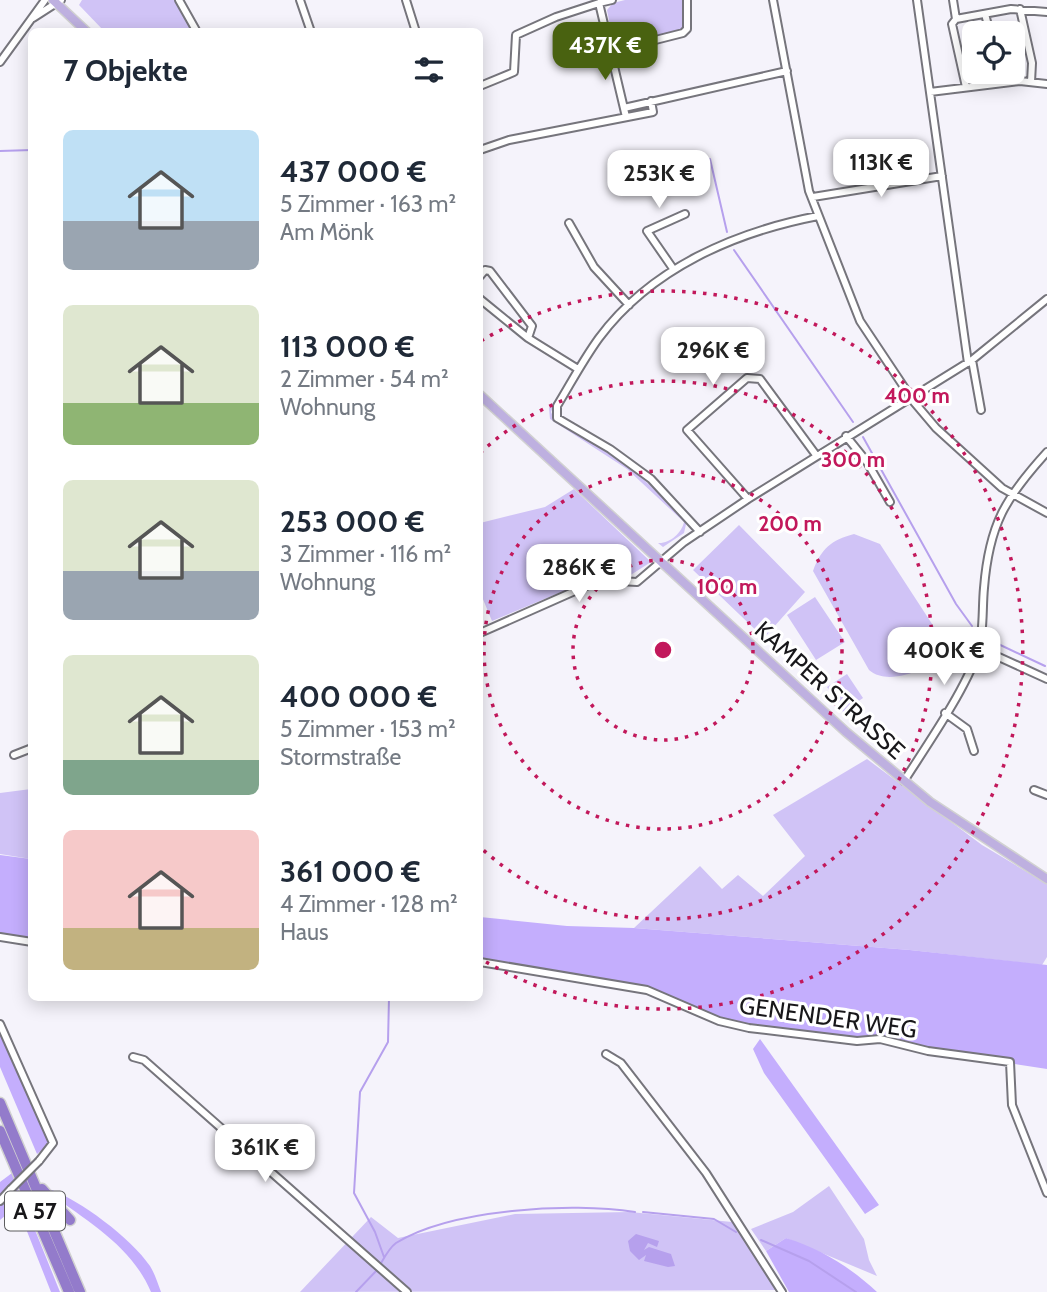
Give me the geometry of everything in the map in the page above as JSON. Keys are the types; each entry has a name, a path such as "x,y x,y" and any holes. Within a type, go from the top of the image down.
{"highway":[{"name":"A 57","path":"0,1103 80,1292"},
{"name":"A 57","path":"0,1131 69,1292"},
{"path":"30,1171 48,1197 70,1220"}],"main road":[{"path":"57,1 83,28"},
{"name":"KAMPER STRASSE","path":"483,398 821,710 904,781 1005,853 1047,879"}],"street":[{"path":"0,62 45,0"},
{"path":"179,0 195,28"},
{"path":"300,0 310,28"},
{"path":"406,0 415,28"},
{"path":"483,85 514,72 516,36 556,17 612,0"},
{"path":"612,51 683,33 688,29 687,0"},
{"path":"782,0 774,1 813,197 860,321 910,396 951,443 1011,494 1047,513"},
{"path":"917,0 970,362 981,410"},
{"path":"953,0 956,19"},
{"path":"1009,0 1011,9"},
{"path":"28,21 57,1"},
{"path":"599,3 626,117"},
{"path":"965,87 952,24 956,19 1011,9 1047,12"},
{"path":"1020,9 1032,63 1031,82"},
{"path":"985,14 987,21"},
{"path":"624,108 788,71"},
{"path":"1025,82 1047,84"},
{"path":"930,92 990,84"},
{"path":"483,149 509,140 653,112 652,101"},
{"path":"813,197 942,176"},
{"path":"674,271 647,231 685,214"},
{"path":"700,532 651,479 610,449 563,422 555,411 578,369 629,305 674,271 748,234 818,216"},
{"path":"569,223 594,267 629,305"},
{"path":"483,272 490,271 532,326 528,338"},
{"path":"483,632 602,580 637,582 700,532 748,499 910,396 970,362 1047,299"},
{"path":"483,301 528,338 578,369"},
{"path":"748,499 688,430 747,378 760,379 816,455"},
{"path":"846,436 867,462 890,502"},
{"path":"904,781 945,713 979,648 987,556 1011,494 1047,452"},
{"path":"979,648 1047,679"},
{"path":"945,713 967,729 974,751"},
{"path":"14,755 28,750"},
{"path":"1034,790 1047,795"},
{"path":"0,937 28,941"},
{"name":"GENENDER WEG","path":"483,962 648,990 719,1021 748,1028 857,1041 880,1039 928,1051 1010,1062 1012,1105 1047,1193"},
{"path":"0,1024 53,1143 0,1201"},
{"path":"606,1054 621,1063 692,1154 782,1292"},
{"path":"133,1057 149,1065 407,1292"}],"shaded area":[{"path":"82,0 179,0 197,28 101,28 79,5"},
{"path":"625,0 684,0 685,27 680,31 617,47 613,41 607,10 613,3"},
{"path":"556,399 551,412 555,421 629,466 687,520 684,533 663,547 658,543 674,537 684,522 627,469 550,419 549,408"},
{"path":"574,489 651,562 629,576 602,575 492,621 483,599 483,522 545,507"},
{"path":"739,525 805,592 764,638 693,570"},
{"path":"854,534 880,544 934,627 933,652 920,670 887,677 869,670 813,571 828,546"},
{"path":"815,597 845,642 816,660 787,615"},
{"path":"847,674 863,698 843,712 827,687"},
{"path":"867,759 982,845 1047,884 1047,957 1042,965 910,950 634,928 700,866 722,889 738,875 763,896 805,856 773,815"},
{"path":"28,789 28,859 0,854 0,793"},
{"path":"0,855 28,859 28,939 0,934"},
{"path":"483,917 567,926 634,928 910,950 1047,965 1047,1069 928,1051 880,1039 857,1041 719,1021 647,990 483,963"},
{"path":"0,1032 50,1143 37,1154 0,1067"},
{"path":"760,1039 879,1205 865,1214 764,1073 753,1049"},
{"path":"12,1173 60,1292 51,1292 17,1206 0,1220 0,1182"},
{"path":"829,1186 864,1239 869,1260 877,1276 786,1238 766,1251 751,1229 793,1212"},
{"path":"49,1189 90,1211 118,1232 150,1266 161,1292 151,1292 143,1276 121,1249 52,1195"},
{"path":"630,1212 732,1222 781,1290 300,1292 371,1217 398,1238 515,1214"},
{"path":"636,1234 659,1241 657,1247 648,1243 644,1250 649,1247 671,1254 675,1266 668,1267 644,1261 646,1255 639,1260 630,1251 628,1241"},
{"path":"786,1238 834,1260 877,1292 789,1292 766,1251"}],"waterway":[{"path":"0,151 28,150"},
{"path":"710,159 727,232"},
{"path":"734,250 853,422"},
{"path":"863,437 956,604 972,626"},
{"path":"994,642 1045,666"},
{"path":"384,1257 375,1232 354,1193 360,1092 388,1042 389,1001"},
{"path":"380,1265 396,1243 419,1231 448,1222 546,1208 635,1212"},
{"path":"643,1212 714,1219 736,1232"},
{"path":"761,1240 809,1261 856,1292"},
{"path":"356,1292 377,1270"}]}
